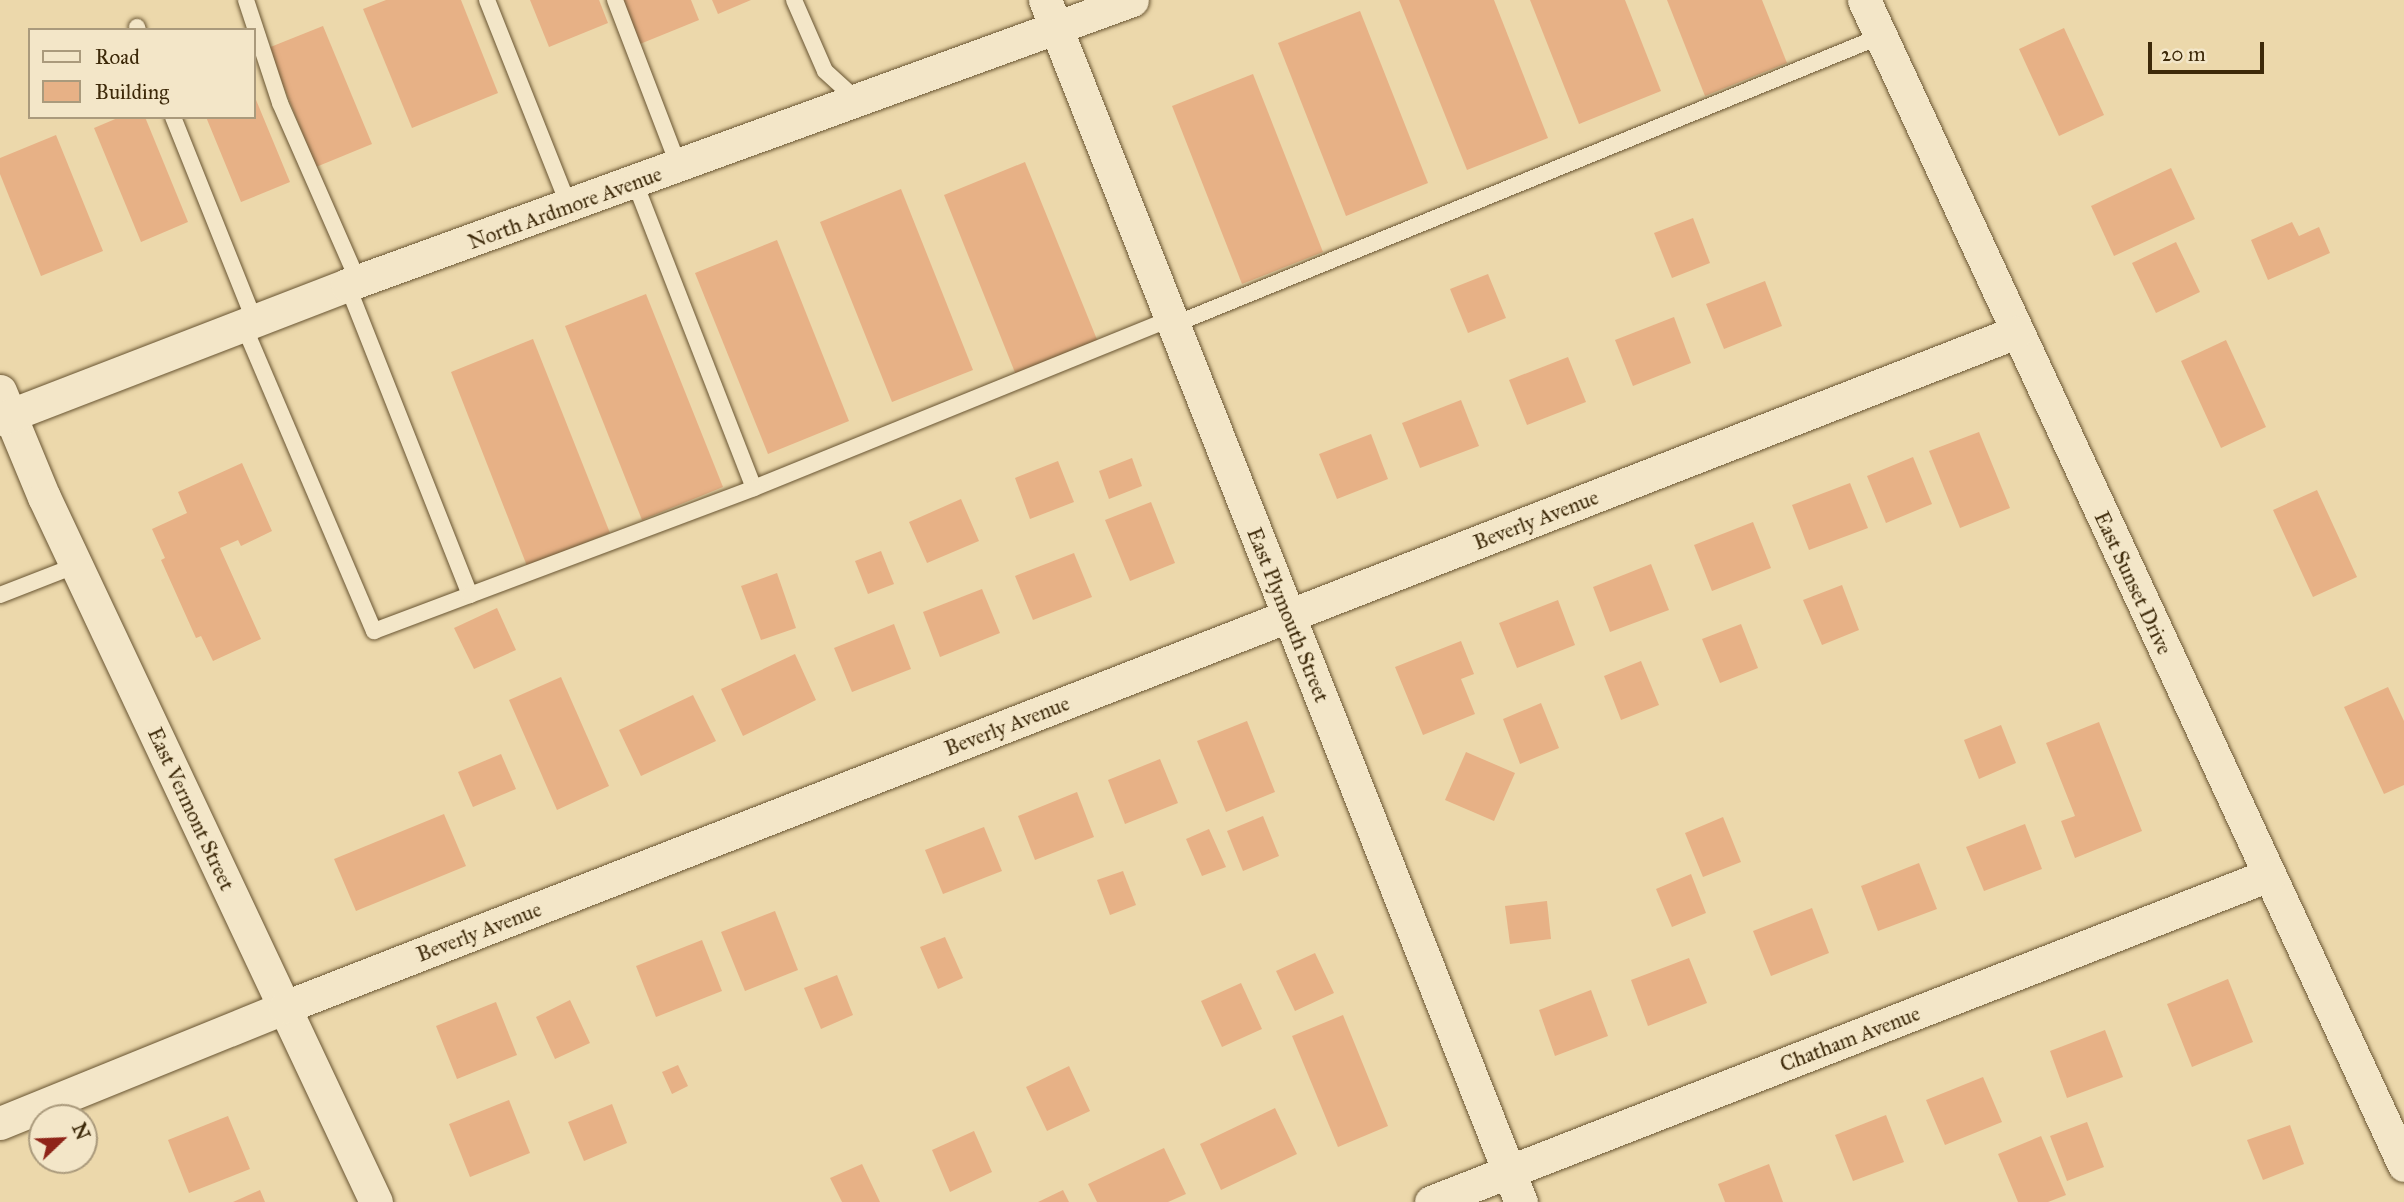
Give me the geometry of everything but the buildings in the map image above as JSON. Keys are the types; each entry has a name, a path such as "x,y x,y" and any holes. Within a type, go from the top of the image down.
{"street":[{"name":"North Ardmore Avenue","path":"3,408 858,101 1051,14 1132,0"},
{"name":"East Sunset Drive","path":"1864,0 2404,1165"},
{"name":"East Plymouth Street","path":"1051,14 1515,1187"},
{"name":"Beverly Avenue","path":"0,1123 285,1007 2016,332"},
{"name":"East Vermont Street","path":"3,408 376,1202"},
{"name":"Chatham Avenue","path":"1431,1202 1515,1187 2269,876"}],"lane":[{"path":"246,0 255,28"},
{"path":"487,0 569,206"},
{"path":"615,0 679,167"},
{"path":"794,0 825,71 858,101"},
{"path":"256,30 280,103 353,283 470,595"},
{"path":"174,119 248,322 374,631 754,488 1881,36"},
{"path":"635,183 754,488"},
{"path":"0,595 77,565"}]}
